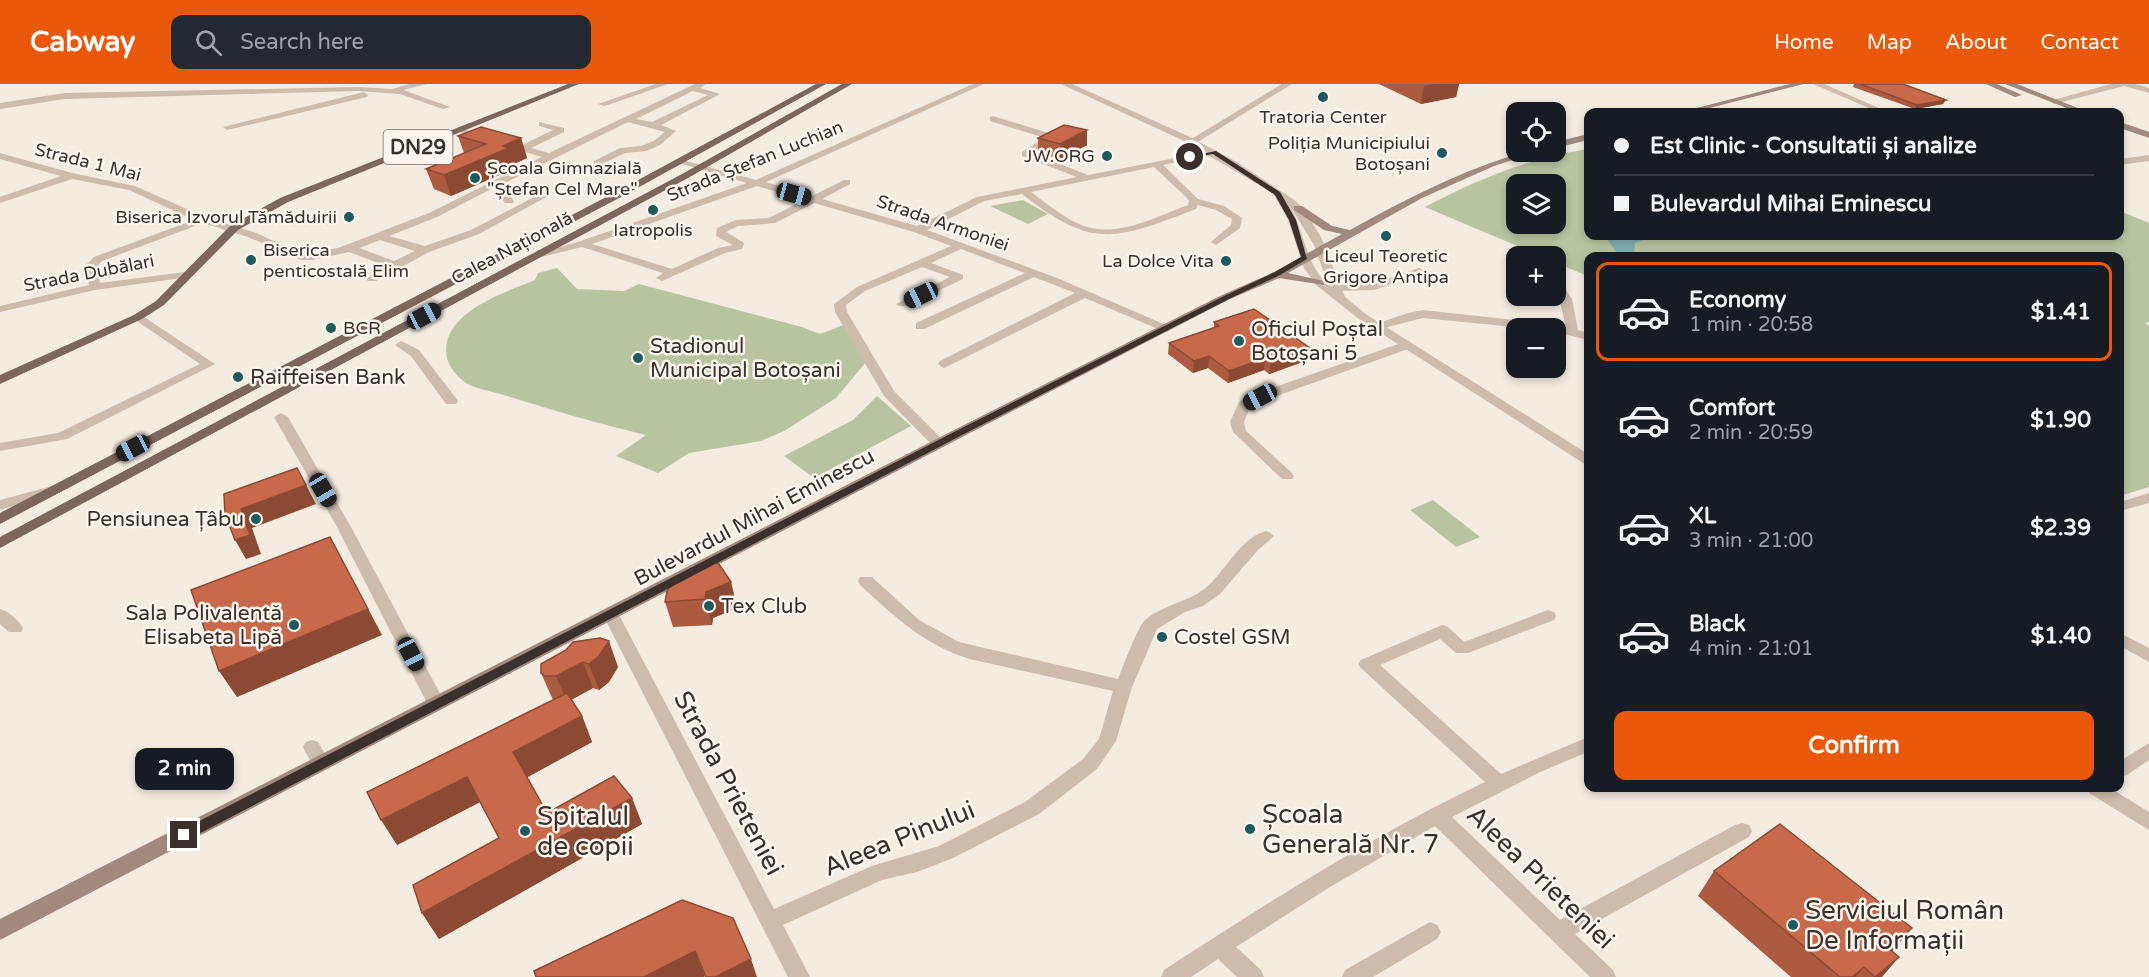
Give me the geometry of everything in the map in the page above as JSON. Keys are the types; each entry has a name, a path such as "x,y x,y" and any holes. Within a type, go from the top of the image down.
{"main road":[{"name":"DN29","path":"262,211 271,202 308,184 560,84"},
{"name":"DN29","path":"0,380 138,317 160,303 185,275 234,228 262,211 318,186 575,84"},
{"name":"Calea Națională","path":"0,519 682,161 822,84"},
{"name":"Calea Națională","path":"0,543 702,166 848,84"},
{"path":"1701,108 1800,84"},
{"path":"1990,84 2053,108"},
{"path":"2009,84 2073,108"},
{"path":"2124,126 2149,135"},
{"path":"2124,133 2149,142"},
{"path":"1566,142 1584,138"},
{"name":"Bulevardul Mihai Eminescu","path":"0,930 939,444 1278,274 1419,196 1506,160"},
{"path":"1298,208 1328,228 1353,234"},
{"path":"1278,274 1320,283"}],"street":[{"path":"241,93 247,84"},
{"path":"228,127 387,90 423,84"},
{"path":"602,104 664,84"},
{"name":"Strada 1 Mai","path":"0,156 71,176 132,188 203,220 234,228 301,256 327,255 433,215 494,183 702,84"},
{"name":"Strada Ștefan Luchian","path":"537,255 582,244 756,183 980,84"},
{"path":"1065,84 1127,109 1214,152 1298,208 1321,249 1337,294"},
{"path":"1193,141 1288,84"},
{"path":"1817,84 1874,108"},
{"path":"2054,101 2121,84"},
{"path":"2127,84 2149,91"},
{"path":"653,125 716,94 693,89"},
{"path":"0,106 65,96 387,90 401,92 446,107"},
{"path":"993,119 1052,137 1025,154 1086,177"},
{"path":"597,163 623,150 643,149 657,143 672,131 629,120"},
{"path":"523,148 561,130 542,124"},
{"path":"462,130 550,156"},
{"path":"918,230 981,199 1214,152"},
{"path":"2124,161 2149,158"},
{"name":"Strada Armoniei","path":"682,161 962,245 1167,328"},
{"path":"1155,163 1194,201 1220,208 1237,218 1236,226 1216,242"},
{"path":"0,200 71,176"},
{"path":"662,278 722,250 738,246 739,244 720,234 721,230 736,223 768,222 847,182"},
{"path":"494,183 509,201"},
{"path":"1023,190 1055,214 1083,228 1098,232 1110,232 1176,213 1192,207 1194,201"},
{"path":"1278,194 1293,220 1305,258 1320,283 1376,326 1584,457"},
{"path":"372,279 394,265 425,250 475,232 543,196"},
{"path":"95,287 91,265 99,259 203,220"},
{"path":"379,236 425,250"},
{"path":"582,244 673,273"},
{"path":"939,444 888,393 841,312 840,304 861,289 962,245"},
{"path":"349,248 394,265"},
{"path":"902,304 959,277 922,263"},
{"path":"1337,294 1374,287 1419,271"},
{"path":"921,326 1034,273"},
{"name":"Strada Dubălari","path":"0,309 95,287 185,275"},
{"path":"944,364 1085,293"},
{"path":"1566,296 1572,331"},
{"path":"1376,326 1423,314 1506,324"},
{"path":"0,447 62,436 209,364 138,317"},
{"path":"1566,330 1584,336"},
{"path":"401,345 415,353 451,401"},
{"path":"1287,476 1240,432 1237,423 1244,405 1270,393 1407,345"},
{"path":"280,417 344,527 436,703"},
{"path":"0,505 56,489"},
{"path":"2124,506 2149,498"},
{"name":"Aleea Pinului","path":"771,920 879,872 917,863 946,852 1032,808 1090,764 1107,741 1123,687 1150,626 1179,608 1197,602 1214,590 1252,547 1266,536"},
{"path":"866,581 924,633 951,646 970,653 1123,687"},
{"path":"0,615 15,628"},
{"name":"Strada Prieteniei","path":"611,615 799,977"},
{"path":"1499,783 1367,664 1442,631 1462,649 1548,616"},
{"path":"2124,641 2149,656"},
{"path":"1172,977 1385,844 1499,783 1584,746"},
{"path":"312,747 321,763"},
{"path":"2124,767 2149,750"},
{"path":"2102,792 2149,822"},
{"name":"Aleea Prieteniei","path":"1438,816 1605,977"},
{"path":"1558,932 1742,831"},
{"path":"1353,977 1430,932"},
{"path":"1219,946 1253,977"}],"green space":[{"path":"1584,150 1584,240 2124,240 2124,213 2149,223 2149,322 2145,323 2149,326 2149,487 2124,495 2124,252 1584,252 1584,274 1566,267 1566,246 1517,246 1425,207 1464,188 1525,164 1566,162 1566,153"},
{"path":"1023,200 1048,214 1028,224 990,206"},
{"name":"Stadionul Municipal Botoșani","path":"557,268 577,289 624,291 639,284 802,327 820,334 851,322 866,362 836,398 784,431 761,441 689,453 658,473 616,456 646,435 476,387 463,381 450,365 447,358 447,343 452,329 462,317 506,291 535,280 538,273"},
{"path":"877,396 911,426 814,478 784,456 853,420"},
{"path":"1433,500 1480,537 1456,547 1410,510"}],"water":[{"path":"1608,240 1643,240 1635,243 1634,252 1616,252"}],"building":[{"path":"1860,84 1903,84 1946,100 1917,105"},
{"path":"1064,125 1087,130 1060,144 1038,138"},
{"path":"481,127 521,138 503,146 509,148 444,175 426,169 486,144 458,136"},
{"path":"1254,309 1310,348 1271,362 1265,358 1229,371 1209,356 1194,361 1169,343 1219,326 1214,322"},
{"path":"297,468 306,485 241,509 250,535 235,540 225,514 224,494"},
{"name":"Sala Polivalentă Elisabeta Lipă","path":"330,537 368,609 219,671 191,590"},
{"path":"713,561 719,564 731,582 706,592 705,599 665,602 667,591 676,579"},
{"path":"600,638 609,641 599,656 589,664 583,662 556,676 545,676 541,673 541,664 566,650 573,642"},
{"path":"567,693 582,716 513,752 547,813 614,776 632,798 422,913 413,885 499,838 467,777 381,820 367,792"},
{"path":"1780,824 1912,928 1888,948 1899,957 1875,977 1864,967 1852,977 1840,977 1714,871"},
{"path":"682,900 733,918 751,959 715,977 706,977 695,951 644,977 536,977 534,971"}],"place":[{"name":"Tratoria Center","path":"1323,97"},
{"name":"Poliția Municipiului Botoșani","path":"1442,153"},
{"name":"JW.ORG","path":"1107,156"},
{"name":"Școala Gimnazială \"Ștefan Cel Mare\"","path":"475,178"},
{"name":"Iatropolis","path":"653,210"},
{"name":"Biserica Izvorul Tămăduirii","path":"349,217"},
{"name":"Liceul Teoretic Grigore Antipa","path":"1386,236"},
{"name":"Biserica penticostală Elim","path":"251,260"},
{"name":"La Dolce Vita","path":"1226,261"},
{"name":"BCR","path":"331,328"},
{"name":"Oficiul Poștal Botoșani 5","path":"1239,341"},
{"name":"Stadionul Municipal Botoșani","path":"638,358"},
{"name":"Raiffeisen Bank","path":"238,377"},
{"name":"Pensiunea Țâbu","path":"256,519"},
{"name":"Tex Club","path":"709,606"},
{"name":"Sala Polivalentă Elisabeta Lipă","path":"294,625"},
{"name":"Costel GSM","path":"1162,637"},
{"name":"Școala Generală Nr. 7","path":"1250,829"},
{"name":"Spitalul de copii","path":"525,831"},
{"name":"Serviciul Român De Informații","path":"1793,925"}],"route":[{"path":"184,835 961,432 1126,350 1226,297 1278,274 1305,258 1293,220 1278,194 1214,152 1190,157"}]}
